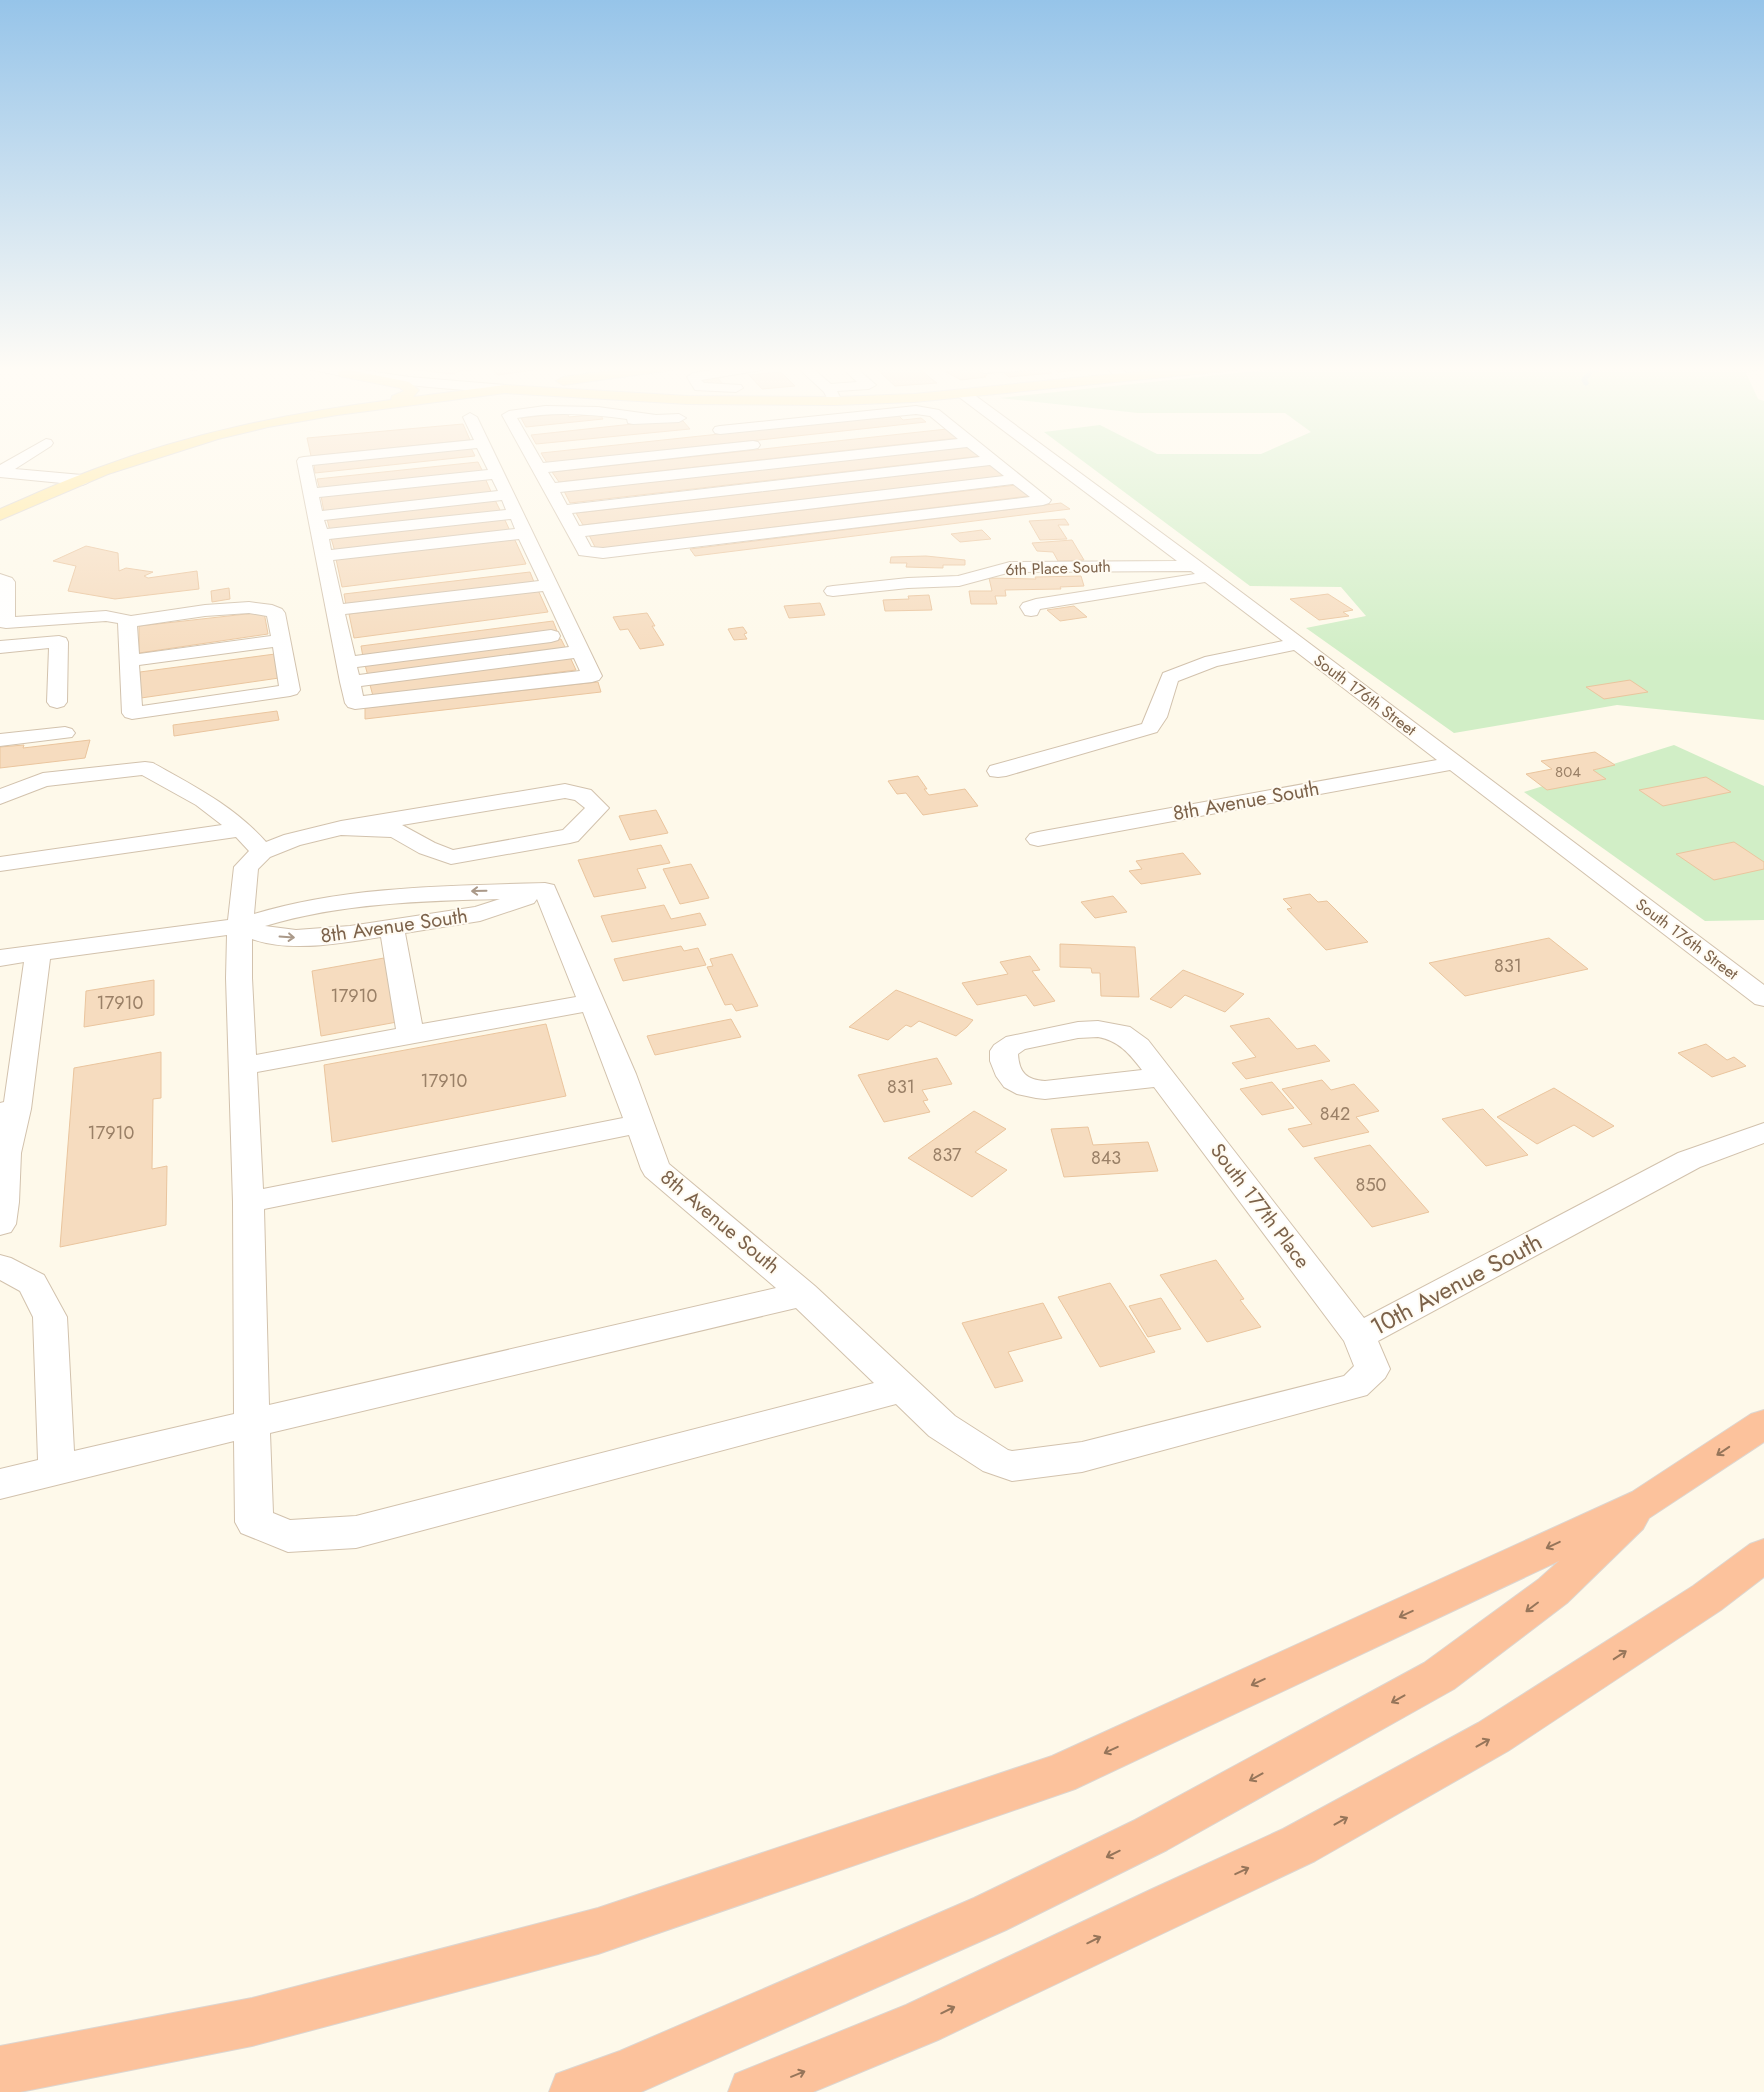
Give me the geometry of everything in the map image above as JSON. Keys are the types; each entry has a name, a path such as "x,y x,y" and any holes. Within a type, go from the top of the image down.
{"highway":[{"path":"0,2071 252,2022 598,1931 1050,1777 1645,1503 1764,1424"},
{"path":"574,2092 624,2074 990,1914 1151,1835 1439,1676 1553,1591 1645,1503"},
{"path":"753,2092 921,2023 1299,1845 1492,1737 1707,1598 1764,1555"}],"main road":[{"path":"0,515 82,480 127,464"}],"street":[{"path":"0,472 13,464"},
{"path":"305,464 355,703 592,676 492,464"},
{"path":"536,464 585,551 603,553 1043,500 998,464"},
{"path":"539,468 580,464"},
{"path":"550,488 773,464"},
{"path":"561,510 962,464"},
{"name":"South 176th Street","path":"1057,464 1764,998"},
{"path":"0,472 82,480"},
{"path":"308,476 327,474"},
{"path":"311,494 497,474"},
{"path":"574,532 1017,479"},
{"path":"316,516 507,495"},
{"path":"320,535 516,514"},
{"path":"324,556 525,533"},
{"path":"521,569 540,567"},
{"name":"6th Place South","path":"833,591 908,583 959,581 1010,567 1203,572"},
{"path":"1031,611 1029,607 1036,604 1203,572"},
{"path":"0,579 6,582 3,624 106,616 118,616 126,622 246,607 263,607 276,613 290,690 132,712 126,622"},
{"path":"335,610 549,585"},
{"path":"332,592 351,590"},
{"path":"544,618 564,615"},
{"path":"346,663 572,633"},
{"path":"129,661 281,640"},
{"path":"343,644 362,641"},
{"path":"0,647 59,642 58,702"},
{"path":"998,771 1150,728 1156,720 1161,699 1170,678 1212,662 1298,644"},
{"path":"350,682 580,651"},
{"path":"0,740 65,733"},
{"name":"8th Avenue South","path":"1038,839 1455,763"},
{"path":"0,797 43,780 145,768 204,800 242,829 262,852"},
{"path":"341,828 396,830 427,848 451,857 570,836 598,808 583,795 565,791 341,828 292,840 262,852 246,867 240,926 239,978 248,1202 254,1522 288,1536 356,1532 903,1390"},
{"path":"0,864 242,829"},
{"name":"8th Avenue South","path":"0,958 240,926 283,913 332,902 409,894 545,890"},
{"name":"8th Avenue South","path":"240,926 268,936 296,938 350,934 480,914 545,890"},
{"name":"8th Avenue South","path":"545,890 592,1002 656,1169 803,1294 942,1426 996,1461 1012,1466"},
{"path":"392,928 410,1034"},
{"path":"0,1224 4,1202 8,1111 38,953"},
{"path":"244,1066 592,1002"},
{"name":"South 177th Place","path":"1161,1077 1359,1336"},
{"path":"248,1202 640,1124"},
{"name":"10th Avenue South","path":"1012,1466 1082,1457 1355,1386 1373,1369 1359,1336 1689,1160 1764,1132"},
{"path":"0,1266 32,1284 50,1317 57,1470"},
{"path":"0,1484 803,1294"}],"green space":[{"path":"1086,464 1764,464 1764,720 1617,705 1454,733 1306,628 1366,616 1341,587 1250,586"},
{"path":"1674,745 1764,786 1764,920 1705,921 1524,792"}],"building":[{"path":"314,464 318,464 403,464 315,473"},
{"path":"463,464 479,464 483,472 320,490 317,479"},
{"path":"629,464 726,464 559,482 552,472"},
{"path":"810,464 914,464 570,503 564,491"},
{"path":"991,465 1004,476 583,525 576,513"},
{"path":"485,478 492,494 324,512 321,496"},
{"path":"1016,485 1029,496 596,549 589,535"},
{"path":"495,500 501,512 330,531 327,519"},
{"path":"1061,503 1070,509 695,556 690,549"},
{"path":"504,518 510,531 335,552 331,538"},
{"path":"1065,519 1069,525 1058,525 1067,539 1040,540 1029,521"},
{"path":"982,530 991,539 960,542 951,534"},
{"path":"514,538 526,564 342,587 336,559"},
{"path":"1072,540 1084,560 1058,561 1053,552 1037,551 1032,543"},
{"path":"86,546 118,553 119,571 126,568 153,572 144,576 148,578 197,571 199,589 115,599 68,591 76,566 53,561"},
{"path":"926,556 965,560 965,565 943,565 943,568 906,567 907,563 890,563 891,557"},
{"path":"530,572 534,582 346,605 344,594"},
{"path":"1081,576 1084,586 1060,587 1061,589 1005,590 1006,596 995,596 997,604 971,604 969,591 992,591 989,578 1036,579 1035,577"},
{"path":"229,588 230,599 212,602 211,591"},
{"path":"538,590 548,612 354,638 349,614"},
{"path":"1328,594 1353,610 1343,612 1349,616 1319,620 1290,599"},
{"path":"929,595 932,610 885,611 883,600 909,599 908,596"},
{"path":"820,603 825,615 789,618 784,606"},
{"path":"1074,606 1087,617 1060,621 1047,610"},
{"path":"264,612 268,634 139,653 139,626"},
{"path":"647,613 655,626 652,626 664,645 640,649 628,629 620,630 613,617"},
{"path":"553,621 557,631 363,657 361,646"},
{"path":"743,627 747,633 744,634 747,639 734,640 728,629"},
{"path":"561,639 566,649 368,676 365,665"},
{"path":"275,654 279,678 141,698 140,672"},
{"path":"570,657 576,670 373,696 370,685"},
{"path":"1630,680 1648,692 1604,699 1586,687"},
{"path":"598,682 601,692 365,719 365,708"},
{"path":"277,711 279,720 174,736 173,725"},
{"path":"90,740 85,758 0,768 0,747 24,745 23,748"},
{"path":"1595,752 1615,765 1593,770 1606,779 1547,790 1526,774 1552,769 1541,761"},
{"path":"918,776 929,795 965,789 978,806 923,815 906,793 897,794 888,781"},
{"path":"1706,777 1731,792 1663,806 1639,790"},
{"path":"656,810 668,833 630,840 619,816"},
{"path":"1734,842 1764,862 1764,869 1714,880 1676,854"},
{"path":"661,845 670,863 637,869 646,888 594,897 578,860"},
{"path":"1183,853 1201,874 1141,884 1129,871 1142,869 1136,861"},
{"path":"691,864 709,898 680,904 663,869"},
{"path":"1310,894 1318,902 1327,901 1368,942 1326,950 1287,909 1292,908 1283,899"},
{"path":"1113,896 1127,912 1095,918 1081,902"},
{"path":"664,905 671,919 700,913 706,925 612,942 601,916"},
{"path":"1549,938 1588,969 1465,996 1429,963"},
{"path":"1060,944 1135,947 1139,997 1101,996 1100,973 1092,973 1091,968 1060,967"},
{"path":"681,946 684,951 698,948 706,965 623,981 614,959"},
{"path":"732,954 758,1006 736,1011 732,1004 725,1005 707,967 713,966 710,959"},
{"path":"1030,956 1040,970 1032,971 1055,1001 1034,1006 1026,995 977,1005 962,983 1008,974 1000,962"},
{"path":"384,958 397,1022 321,1036 312,971"},
{"path":"1183,970 1244,994 1225,1012 1185,995 1171,1008 1150,999"},
{"path":"154,980 154,1015 84,1027 86,991"},
{"path":"896,990 973,1020 956,1036 919,1021 911,1027 906,1025 888,1040 849,1027"},
{"path":"1269,1018 1297,1049 1315,1045 1330,1061 1246,1079 1232,1063 1256,1057 1230,1026"},
{"path":"731,1019 741,1037 655,1055 647,1036"},
{"path":"546,1024 566,1096 332,1142 324,1065"},
{"path":"1706,1044 1727,1060 1734,1057 1746,1066 1712,1077 1678,1053"},
{"path":"161,1052 161,1098 153,1099 152,1169 167,1166 166,1225 60,1247 74,1068"},
{"path":"937,1058 952,1084 922,1090 928,1100 923,1101 930,1112 884,1122 858,1075"},
{"path":"1322,1080 1331,1090 1354,1084 1379,1111 1356,1117 1369,1132 1303,1147 1288,1129 1312,1124 1282,1089"},
{"path":"1272,1082 1294,1108 1262,1115 1240,1089"},
{"path":"1554,1088 1614,1126 1593,1137 1574,1125 1537,1144 1497,1117"},
{"path":"1483,1109 1528,1155 1486,1166 1442,1119"},
{"path":"974,1111 1006,1129 975,1152 1007,1170 972,1197 908,1158"},
{"path":"1088,1127 1093,1145 1148,1142 1158,1171 1064,1177 1051,1129"},
{"path":"1370,1145 1429,1212 1372,1227 1314,1158"},
{"path":"1216,1260 1244,1299 1240,1300 1261,1327 1207,1342 1160,1275"},
{"path":"1110,1283 1155,1352 1100,1367 1058,1297"},
{"path":"1161,1298 1181,1329 1148,1337 1129,1306"},
{"path":"1043,1303 1062,1338 1008,1352 1023,1381 995,1388 962,1323"}]}
